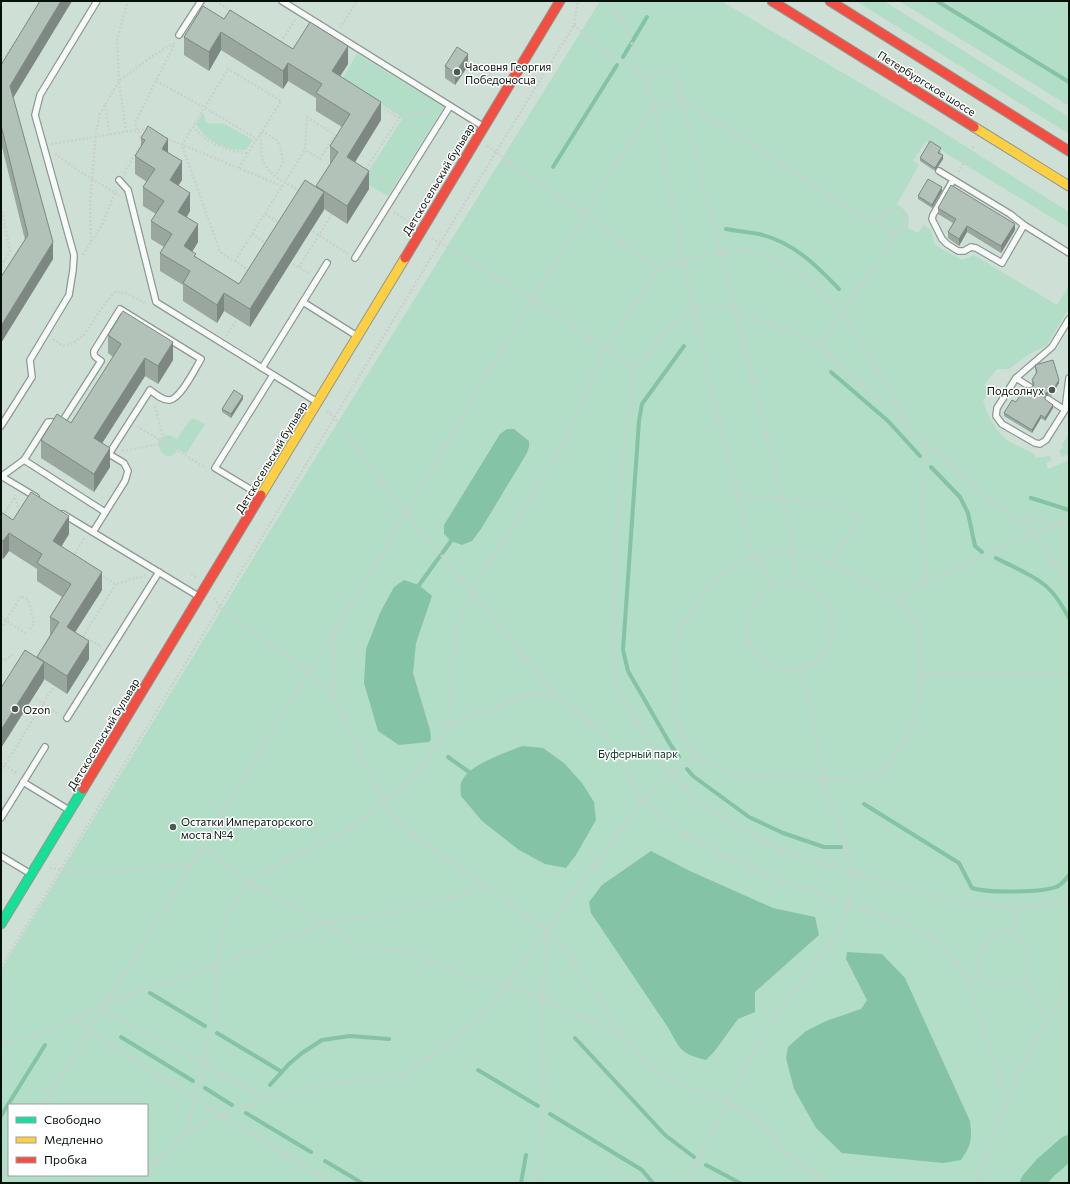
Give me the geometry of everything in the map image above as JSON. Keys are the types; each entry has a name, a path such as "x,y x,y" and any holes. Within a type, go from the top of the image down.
{"street":[{"name":"Детскосельский бульвар","path":"1,924 560,1"},
{"name":"Петербургское шоссе","path":"772,1 1069,186"},
{"name":"Петербургское шоссе","path":"830,1 1069,150"}],"lane":[{"path":"1,426 32,377 30,360 69,295 74,255 35,115 40,94 97,1"},
{"path":"180,35 201,1"},
{"path":"282,1 484,127"},
{"path":"355,258 450,106"},
{"path":"939,171 1010,214 1024,226 1069,253"},
{"path":"119,180 128,190 156,302 318,402"},
{"path":"953,180 932,219 942,239 947,244 958,251 964,251 971,247 976,248 1002,263 1024,226"},
{"path":"262,368 327,263"},
{"path":"303,302 358,336"},
{"path":"43,501 1,476 24,460 48,422 55,422 60,425 100,361 93,355 94,352 120,309 201,359 179,394 170,400 162,399 150,390 130,421 109,454 124,463 128,471 125,481 91,531"},
{"path":"1069,319 1052,347 1016,378 997,408 996,416 1002,424 1035,443 1040,444 1046,440 1065,410 1069,378"},
{"path":"261,496 216,468 273,375"},
{"path":"1016,378 1030,387"},
{"path":"1048,399 1065,410"},
{"path":"24,460 105,512"},
{"path":"60,512 200,597"},
{"path":"67,718 159,572"},
{"path":"1,818 45,747"},
{"path":"24,780 70,810"},
{"path":"1,856 31,874"}],"path":[{"path":"126,132 119,81 117,39 128,1"},
{"path":"216,1 236,13"},
{"path":"336,35 357,1"},
{"path":"1,968 59,870 220,608 574,24 577,5 580,1"},
{"path":"616,1 609,2 624,22 633,47 638,73"},
{"path":"281,42 300,12"},
{"path":"574,24 596,43 638,73 646,76 674,70 783,499 794,553 794,584"},
{"path":"142,142 135,123 180,35"},
{"path":"274,38 287,46"},
{"path":"91,242 90,205 95,137 100,114 119,81 151,57 176,42"},
{"path":"1,64 13,45"},
{"path":"348,86 352,89 372,57"},
{"path":"462,62 464,59 492,77"},
{"path":"239,168 281,101 228,69 182,145 220,252 254,273"},
{"path":"646,76 654,105 693,309 750,545 755,556 775,587"},
{"path":"156,81 204,107 257,139"},
{"path":"45,1104 334,633 533,299 654,105 681,99 868,220 881,222"},
{"path":"105,104 110,134"},
{"path":"376,104 399,118"},
{"path":"362,175 399,118 450,106"},
{"path":"235,261 305,150 307,117 335,134 320,159 305,150"},
{"path":"193,126 203,137 215,145 225,149 248,153"},
{"path":"43,146 144,129 155,134"},
{"path":"73,270 102,225 119,180 148,131"},
{"path":"262,131 278,141 281,149 283,162 276,176"},
{"path":"260,135 263,160 268,169 284,182 302,191"},
{"path":"162,136 282,186"},
{"path":"477,139 585,215 658,269"},
{"path":"43,146 131,203"},
{"path":"953,180 974,147"},
{"path":"366,169 398,190"},
{"path":"1,207 10,251 1,266"},
{"path":"818,347 891,244 896,233 904,227 906,217 899,209 894,208 884,212 881,222 886,230 891,233 896,233"},
{"path":"265,214 284,226"},
{"path":"299,267 332,214"},
{"path":"313,231 355,258"},
{"path":"252,234 271,246"},
{"path":"440,243 533,299 635,368"},
{"path":"187,1132 204,1064 218,996 216,966 220,938 228,913 249,882 298,854 360,823 382,802 402,788 424,765 448,726 452,667 457,629 472,591 558,454 573,425 605,349 658,269 683,261 721,253 746,250 769,256 804,277 842,313 892,392 907,425"},
{"path":"293,264 317,279"},
{"path":"45,335 63,346 72,344 83,336 106,302 115,292 126,293 146,304 156,302"},
{"path":"1069,583 1034,534 976,489 907,425 810,340 749,317 735,307 693,309 683,315 665,333 635,368 620,488 614,596 613,672 623,698 639,726 670,773 695,797 721,817 775,847 801,857 933,896 968,903 1016,908 1052,905 1069,900"},
{"path":"222,343 236,321"},
{"path":"150,390 165,443"},
{"path":"335,418 406,514 472,591 556,695 605,734 641,802 695,840 735,861 777,879 885,917 921,932 935,939 946,950 956,962 968,981 1007,1102"},
{"path":"130,421 205,468 216,468"},
{"path":"109,454 165,443"},
{"path":"927,443 922,503 924,550 928,582"},
{"path":"1,520 21,488"},
{"path":"738,495 783,499 835,507 860,518 831,563"},
{"path":"15,498 21,516"},
{"path":"1016,519 1061,523"},
{"path":"900,601 911,590 1034,534 1069,521"},
{"path":"79,561 73,557 91,531"},
{"path":"773,553 794,553 811,556 831,563 900,601 917,626 922,673 914,722 904,742 892,760 878,774 860,781 841,779 824,780 800,775 757,778 713,766 697,755 687,742 680,727 675,708 673,682 674,658 682,629 699,600 714,582 733,567 755,556 773,553"},
{"path":"98,572 116,584"},
{"path":"78,645 116,584 159,572"},
{"path":"785,584 794,584 813,590 821,597 829,609 833,623 833,633 825,652 818,659 810,665 791,670 772,666 757,653 750,640 748,625 749,615 759,598 775,587 785,584"},
{"path":"1,629 20,596 28,600 34,623 30,629"},
{"path":"220,608 309,672 335,699 382,802 401,824 422,842 547,929 571,958 623,1036 643,1059 668,1079 685,1088 710,1093 752,1116 771,1134 789,1157 828,1183"},
{"path":"1,617 27,634"},
{"path":"334,633 335,699"},
{"path":"84,636 109,651"},
{"path":"1,659 5,660 14,654"},
{"path":"686,1183 748,1062 774,1017 832,943 843,923 848,904 854,873 845,848 840,823 825,789 801,668"},
{"path":"922,673 1069,674"},
{"path":"1,771 54,686"},
{"path":"448,726 531,694 556,695"},
{"path":"36,699 67,718"},
{"path":"148,1174 161,1158 187,1132 221,1115 267,1099 322,1085 371,1080 402,1074 421,1064 452,1041 487,1009 507,985 641,802 670,773 692,762 697,755"},
{"path":"1,763 24,780"},
{"path":"202,847 249,882 325,923 358,947 408,951 463,975 507,985 543,998 623,1036"},
{"path":"59,870 125,870 191,864"},
{"path":"1,1042 29,1038 76,1019 107,1002 216,966 325,923 397,912 489,888"},
{"path":"1016,908 1012,930 1028,952 1029,965 1025,981 1047,1019"},
{"path":"537,1183 544,1116 543,998 547,929"},
{"path":"980,977 978,965 986,944 993,934 1012,930"},
{"path":"968,981 980,977 1001,985 1025,981"},
{"path":"974,1183 1026,1058 1047,1019 1069,988"},
{"path":"103,1009 267,1099"},
{"path":"76,1019 89,1032 333,1183"},
{"path":"148,1162 161,1158"},
{"path":"1,1177 8,1166"},
{"path":"70,1183 93,1176"}],"green space":[{"name":"Буферный парк","path":"600,1 721,1 935,127 1069,212 1069,228 926,141 913,161 919,165 897,204 907,214 909,220 908,228 918,233 924,225 931,230 935,245 962,260 974,255 1057,305 1069,285 1069,308 1047,345 1028,355 1009,369 997,369 984,385 991,390 983,401 992,422 1006,439 1034,454 1036,458 1050,456 1052,460 1046,463 1048,469 1069,460 1069,1183 1,1183 1,970 257,552"},
{"path":"856,1 884,1 1069,117 1069,134"},
{"path":"899,1 1069,1 1069,106"},
{"path":"357,54 444,107 388,196 362,181 403,118 342,79"},
{"path":"203,113 206,122 224,124 253,140 246,150 231,149 218,144 206,136 196,124"},
{"path":"193,418 205,424 186,454 178,449 173,455 168,456 164,454 158,445 159,440 170,435 177,439 189,421"},
{"path":"1069,432 1069,459 1067,454 1062,457 1059,450 1064,448 1062,445"}],"shaded area":[{"path":"507,429 514,429 529,441 527,453 481,529 472,541 462,545 451,541 444,534 444,525 500,434"},
{"path":"404,580 419,585 432,596 416,643 413,673 430,730 431,739 429,742 399,745 378,731 364,683 366,649 380,613 394,587"},
{"path":"522,746 543,748 564,763 582,783 594,802 596,820 576,855 566,868 545,864 519,850 482,821 461,796 461,783 465,777 478,765"},
{"path":"651,851 690,871 773,908 815,917 819,935 755,992 755,1012 738,1019 714,1052 706,1060 692,1056 679,1046 591,913 589,902 602,885"},
{"path":"847,952 882,954 905,978 970,1121 970,1141 961,1160 943,1163 842,1153 816,1128 794,1089 786,1058 788,1047 806,1031 826,1021 861,1009 867,1000 846,959"}],"building":[{"path":"40,1 61,1 10,86 53,242 1,326 1,277 28,235 1,125 1,65"},
{"path":"203,6 224,19 230,10 293,49 310,22 348,46 332,71 381,102 347,157 369,171 347,206 316,186 338,152 330,146 350,114 316,93 322,84 288,63 283,71 221,32 209,52 184,37"},
{"path":"457,47 468,54 455,73 445,66"},
{"path":"148,126 168,139 162,149 182,161 170,180 190,193 178,212 198,224 184,246 196,254 194,256 239,284 305,180 324,192 250,309 224,293 217,305 183,283 190,271 160,253 172,234 151,221 164,201 143,187 155,169 135,156 145,140 141,138"},
{"path":"930,141 941,148 938,153 943,155 935,168 920,158"},
{"path":"928,179 942,187 932,205 918,196"},
{"path":"951,185 1015,224 1001,246 967,226 959,239 948,232 956,219 938,208"},
{"path":"123,311 173,342 158,366 145,358 94,438 110,448 94,474 41,440 57,414 71,423 121,344 108,335"},
{"path":"1053,360 1059,380 1051,393 1048,392 1044,394 1044,397 1053,405 1045,418 1041,415 1032,430 1004,413 1012,400 1016,402 1026,387 1030,388 1033,386 1034,384 1032,380 1037,372 1035,365"},
{"path":"234,390 243,396 231,414 222,409"},
{"path":"31,492 69,516 53,541 102,572 67,627 89,641 67,676 37,657 59,622 50,617 71,584 37,563 42,554 9,533 3,541 1,540 1,512 13,520"},
{"path":"25,650 44,662 1,730 1,688"}],"waterway":[{"path":"937,1 1069,82"},
{"path":"623,57 647,17"},
{"path":"553,167 617,65"},
{"path":"726,229 759,234 783,243 813,263 839,289"},
{"path":"679,757 628,671 623,650 639,421 642,404 684,346"},
{"path":"831,372 888,421 920,456"},
{"path":"931,467 960,497 968,513 975,546 982,552"},
{"path":"1031,498 1069,510"},
{"path":"419,585 451,541"},
{"path":"996,558 1026,573 1047,587 1057,598 1069,618"},
{"path":"448,757 469,772"},
{"path":"687,769 693,776 749,817 783,833 824,847 841,847"},
{"path":"864,804 959,863 972,888 990,891 1041,890 1058,886 1069,875"},
{"path":"150,993 205,1026"},
{"path":"217,1033 282,1072"},
{"path":"270,1085 289,1064 302,1053 322,1040 350,1036 389,1039"},
{"path":"121,1037 193,1081"},
{"path":"575,1038 665,1135 694,1157"},
{"path":"8,1104 45,1045"},
{"path":"478,1070 538,1106"},
{"path":"205,1088 232,1105"},
{"path":"1,1116 8,1105"},
{"path":"246,1113 311,1152"},
{"path":"550,1114 642,1170 653,1183"},
{"path":"1032,1183 1045,1168 1069,1147"},
{"path":"521,1183 526,1155"},
{"path":"325,1161 362,1183"},
{"path":"706,1165 740,1183"}],"traffic: fast":[{"path":"1,924 83,789"}],"traffic: slow":[{"path":"974,127 1069,186"},
{"path":"261,495 405,258"}],"traffic: jam":[{"path":"405,258 560,1"},
{"path":"772,1 974,127"},
{"path":"830,1 1069,151"},
{"path":"83,789 261,495"}],"place":[{"name":"Часовня Георгия Победоносца","path":"457,72"},
{"name":"Подсолнух","path":"1052,390"},
{"name":"Ozon","path":"15,709"},
{"name":"Остатки Императорского моста №4","path":"173,827"}]}
